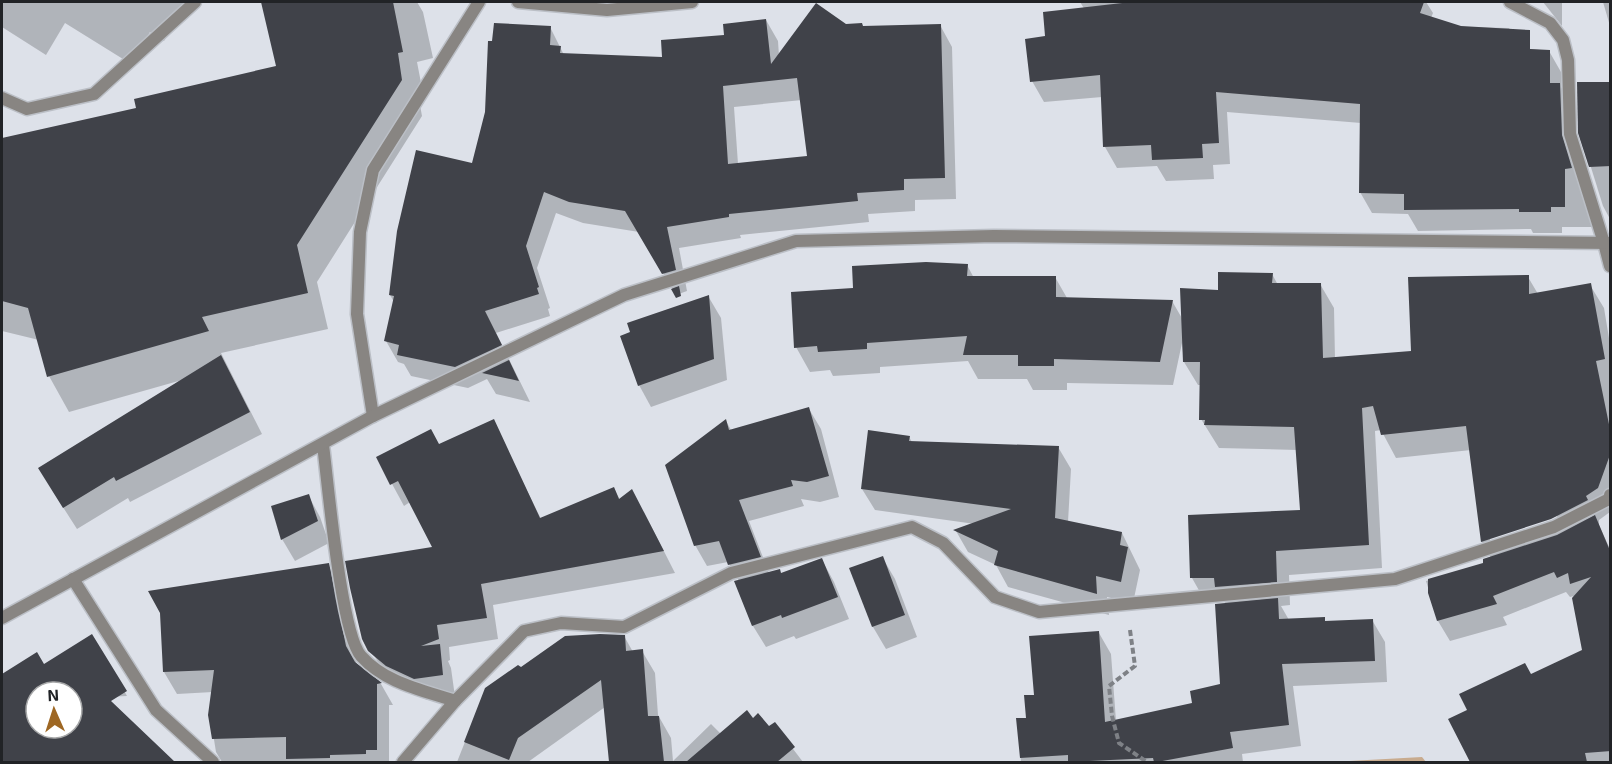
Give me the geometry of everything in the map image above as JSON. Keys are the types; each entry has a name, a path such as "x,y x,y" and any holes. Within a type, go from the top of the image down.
{"street":[{"path":"2,98 27,109 94,94 195,2"},
{"path":"373,416 357,314 360,232 374,170 479,2"},
{"path":"518,2 606,10 692,2"},
{"path":"1510,2 1550,23 1563,40 1568,60 1570,134 1607,243 1611,266"},
{"path":"2,618 373,416 624,296 796,242 994,236 1607,243"},
{"path":"322,445 347,622 360,655 386,678 455,701"},
{"path":"403,762 455,701 524,631 561,623 624,627 731,573 912,527 943,543 995,597 1039,612 1395,579 1554,527 1610,498"},
{"path":"73,579 156,710 210,762"}],"path":[{"path":"1127,604 1135,666 1109,686 1112,716 1119,743 1147,762"}],"shaded area":[{"path":"1422,757 1426,762 1331,762"}],"building":[{"path":"261,2 393,2 403,52 398,53 402,80 297,245 308,293 202,317 209,331 47,377 28,308 2,301 2,138 136,108 134,99 276,66"},
{"path":"1131,2 1424,2 1420,13 1461,26 1530,30 1530,49 1550,50 1550,83 1560,83 1562,135 1572,168 1565,169 1565,207 1551,207 1551,212 1519,212 1519,209 1404,210 1404,194 1359,193 1360,104 1216,92 1219,143 1202,144 1203,158 1152,160 1151,145 1103,147 1100,75 1030,82 1025,39 1045,36 1043,12"},
{"path":"816,3 846,24 862,23 863,26 941,24 945,178 904,179 904,190 857,193 858,201 729,214 729,217 667,227 676,270 662,274 625,211 569,202 544,192 526,246 539,287 537,288 539,294 485,311 502,345 455,367 397,355 399,345 384,341 394,296 389,295 397,231 416,150 472,163 485,112 488,41 492,41 494,23 551,26 550,45 561,46 560,53 662,57 661,40 724,35 723,24 766,19 771,64","holes":["797,78 807,156 728,164 723,86"]},
{"path":"1577,82 1611,82 1611,166 1589,167 1578,133"},
{"path":"926,262 968,264 967,276 1056,276 1056,297 1173,300 1160,362 1054,359 1054,366 1018,366 1018,355 963,355 967,336 867,343 867,349 818,352 817,346 794,348 791,292 853,288 852,266"},
{"path":"1218,272 1273,273 1272,283 1321,283 1323,358 1411,351 1408,277 1529,275 1529,294 1591,283 1605,359 1596,361 1611,434 1611,452 1598,488 1586,496 1588,500 1551,519 1481,542 1466,426 1381,435 1373,406 1362,408 1369,545 1276,551 1277,582 1215,587 1214,578 1190,578 1188,515 1300,510 1294,427 1204,425 1205,420 1199,420 1200,362 1183,362 1180,288 1218,290"},
{"path":"679,286 681,296 676,298 671,289"},
{"path":"709,295 714,359 638,386 620,336 630,332 627,323"},
{"path":"221,355 250,412 116,481 114,477 63,508 38,468"},
{"path":"509,360 519,381 482,373"},
{"path":"809,407 829,476 807,482 791,480 793,486 739,500 761,557 728,565 719,541 694,546 665,465 726,419 729,430"},
{"path":"494,419 540,518 614,487 619,499 632,489 664,551 481,584 487,618 437,625 439,639 421,646 440,644 443,675 414,679 386,666 368,651 362,639 345,561 432,547 398,481 390,485 376,457 431,429 439,444"},
{"path":"868,430 910,436 909,441 1059,446 1055,518 1122,532 1120,545 1128,547 1121,582 1096,576 1097,594 994,565 998,551 953,530 1011,509 861,489"},
{"path":"309,494 318,521 281,540 271,506"},
{"path":"1595,515 1611,553 1611,751 1585,753 1587,762 1470,762 1448,719 1467,710 1459,694 1525,663 1531,674 1582,650 1572,598 1591,577 1570,584 1568,573 1557,578 1554,572 1493,596 1497,604 1437,621 1428,593 1428,579 1483,563 1483,559 1557,535"},
{"path":"883,556 905,615 872,627 849,568"},
{"path":"822,558 838,597 782,618 781,615 752,626 734,581 780,569 781,573"},
{"path":"329,563 346,646 355,662 382,683 377,684 377,750 366,750 366,754 330,755 330,758 286,759 286,737 212,739 208,715 214,670 163,672 160,613 148,591"},
{"path":"1278,598 1279,619 1325,617 1325,621 1373,619 1375,661 1282,664 1289,725 1230,732 1233,748 1157,762 1154,762 1153,758 1068,762 1068,755 1020,758 1016,718 1026,718 1024,695 1034,695 1029,636 1099,631 1105,722 1192,703 1190,691 1220,684 1215,604"},
{"path":"92,634 127,691 111,701 175,762 2,762 2,674 37,652 44,664"},
{"path":"625,635 626,651 643,649 648,716 659,716 664,762 609,762 601,680 518,738 509,760 464,742 485,688 518,665 521,667 565,636"},
{"path":"747,710 753,718 758,713 769,726 775,722 795,747 777,762 686,762"}]}
